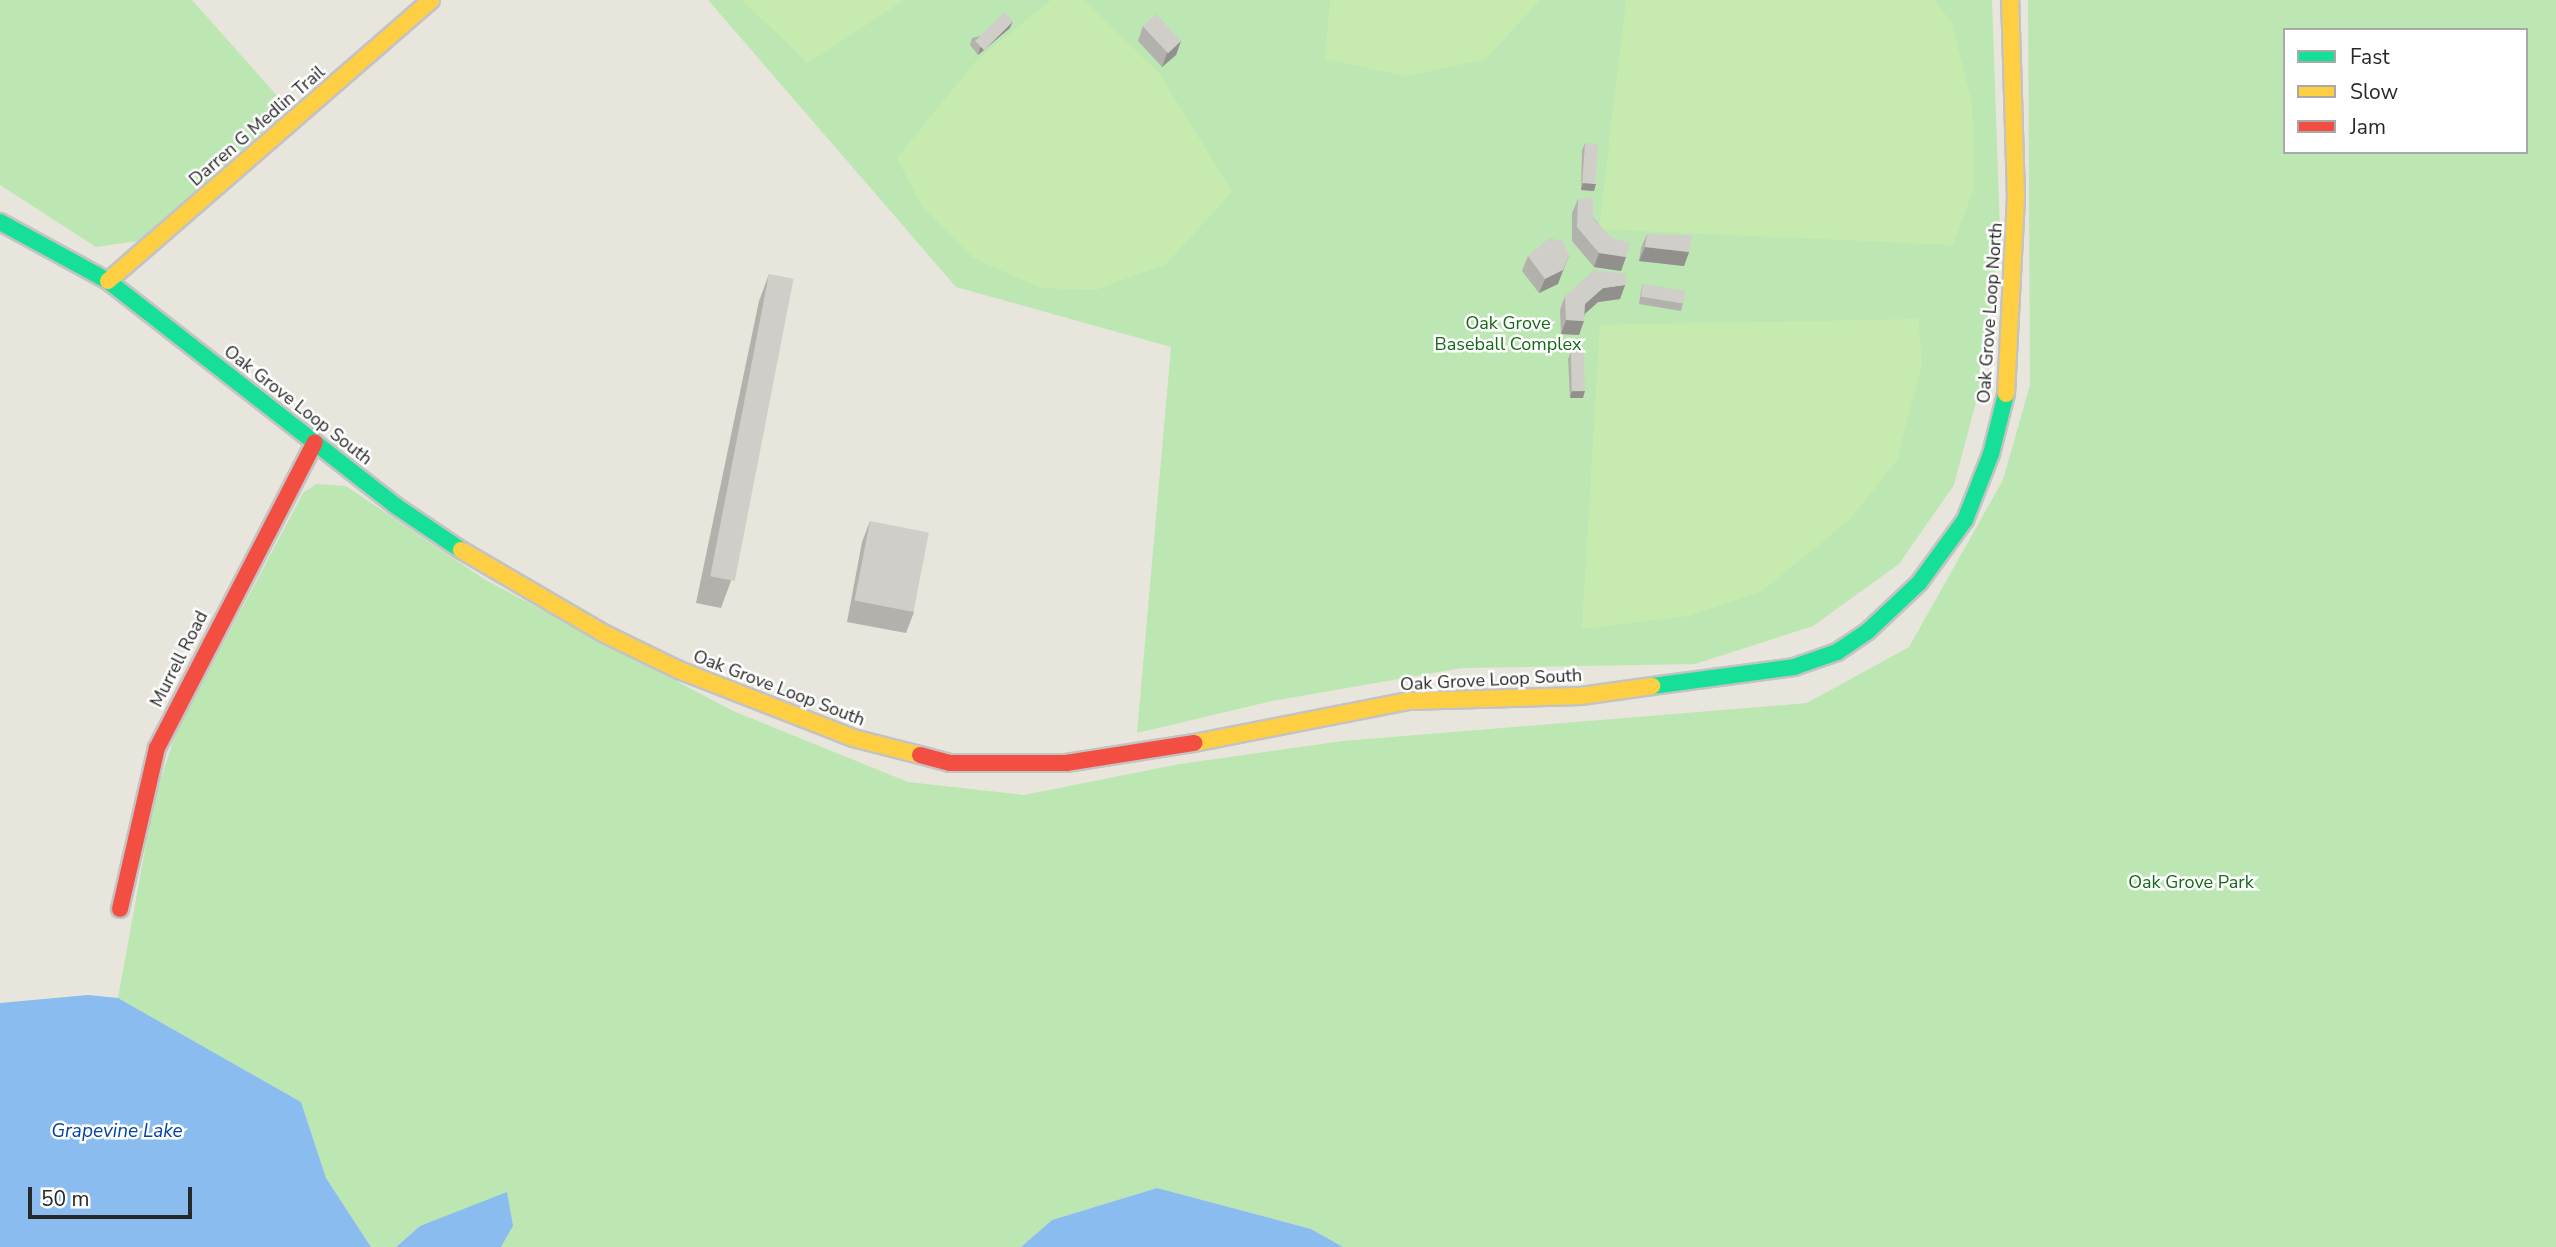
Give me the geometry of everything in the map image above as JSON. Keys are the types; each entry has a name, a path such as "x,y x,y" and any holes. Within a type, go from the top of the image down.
{"street":[{"name":"Darren G Medlin Trail","path":"108,281 431,0"},
{"name":"Oak Grove Loop North","path":"1837,652 1919,583 1965,520 1991,454 2006,399 2016,197 2010,0"},
{"name":"Oak Grove Loop South","path":"0,222 108,281 315,442 477,561 603,633 679,670 836,733 940,761 1066,764 1223,739 1409,701 1581,696 1794,667 1837,652"},
{"name":"Murrell Road","path":"120,909 158,748 180,696 315,442"}],"green space":[{"path":"0,0 192,0 289,109 138,241 96,247 0,185"},
{"name":"Oak Grove Baseball Complex","path":"708,0 1992,0 2000,233 1981,383 1954,485 1899,564 1813,626 1695,664 1462,668 1272,701 1137,733 1171,347 956,287"},
{"path":"742,0 904,0 808,63"},
{"path":"1051,0 1083,0 1159,73 1232,192 1166,264 1095,290 1040,288 972,257 921,205 897,158 976,61"},
{"path":"1330,0 1540,0 1486,59 1406,76 1325,59"},
{"path":"1626,0 1934,0 1952,23 1972,106 1974,188 1953,245 1599,229"},
{"name":"Oak Grove Park","path":"2028,0 2556,0 2556,1247 1343,1247 1311,1229 1157,1188 1052,1220 1021,1247 501,1247 513,1226 420,1226 396,1247 371,1247 326,1178 301,1102 118,998 154,800 175,735 303,493 316,484 346,486 484,579 733,711 908,782 1024,795 1180,764 1343,741 1807,703 1909,647 2003,480 2030,385"},
{"path":"1918,319 1922,364 1897,460 1851,518 1762,591 1688,616 1582,629 1600,325"}],"water":[{"name":"Grapevine Lake","path":"88,995 118,998 301,1102 326,1178 371,1247 0,1247 0,1003"},
{"path":"1157,1188 1311,1229 1343,1247 1021,1247 1052,1220"},
{"path":"507,1192 513,1226 501,1247 396,1247 420,1226"}],"building":[{"path":"1004,12 1013,21 984,50 975,41"},
{"path":"1156,14 1181,41 1168,53 1143,26"},
{"path":"1585,143 1598,144 1595,184 1582,183"},
{"path":"1593,197 1593,218 1610,237 1630,243 1626,257 1599,253 1577,227 1578,199"},
{"path":"1647,234 1692,235 1689,252 1645,247"},
{"path":"1549,238 1563,241 1569,255 1563,270 1545,279 1528,256"},
{"path":"1594,270 1626,274 1625,285 1603,288 1585,304 1584,321 1566,320 1565,296"},
{"path":"769,274 794,279 735,581 710,576"},
{"path":"1643,284 1685,291 1683,304 1641,297"},
{"path":"1571,351 1584,351 1585,391 1572,391"},
{"path":"870,521 929,532 913,612 855,601"}],"traffic: fast":[{"path":"0,222 108,281 396,506 461,550"},
{"path":"1652,686 1794,667 1837,652 1868,631 1919,583 1965,520 1991,454 2006,394"}],"traffic: slow":[{"path":"108,281 431,0"},
{"path":"2006,394 2016,197 2010,0"},
{"path":"461,550 603,633 679,670 853,738 920,755"},
{"path":"1194,743 1409,701 1581,696 1652,686"}],"traffic: jam":[{"path":"120,909 157,748 315,442"},
{"path":"920,755 950,763 1066,763 1194,743"}]}
